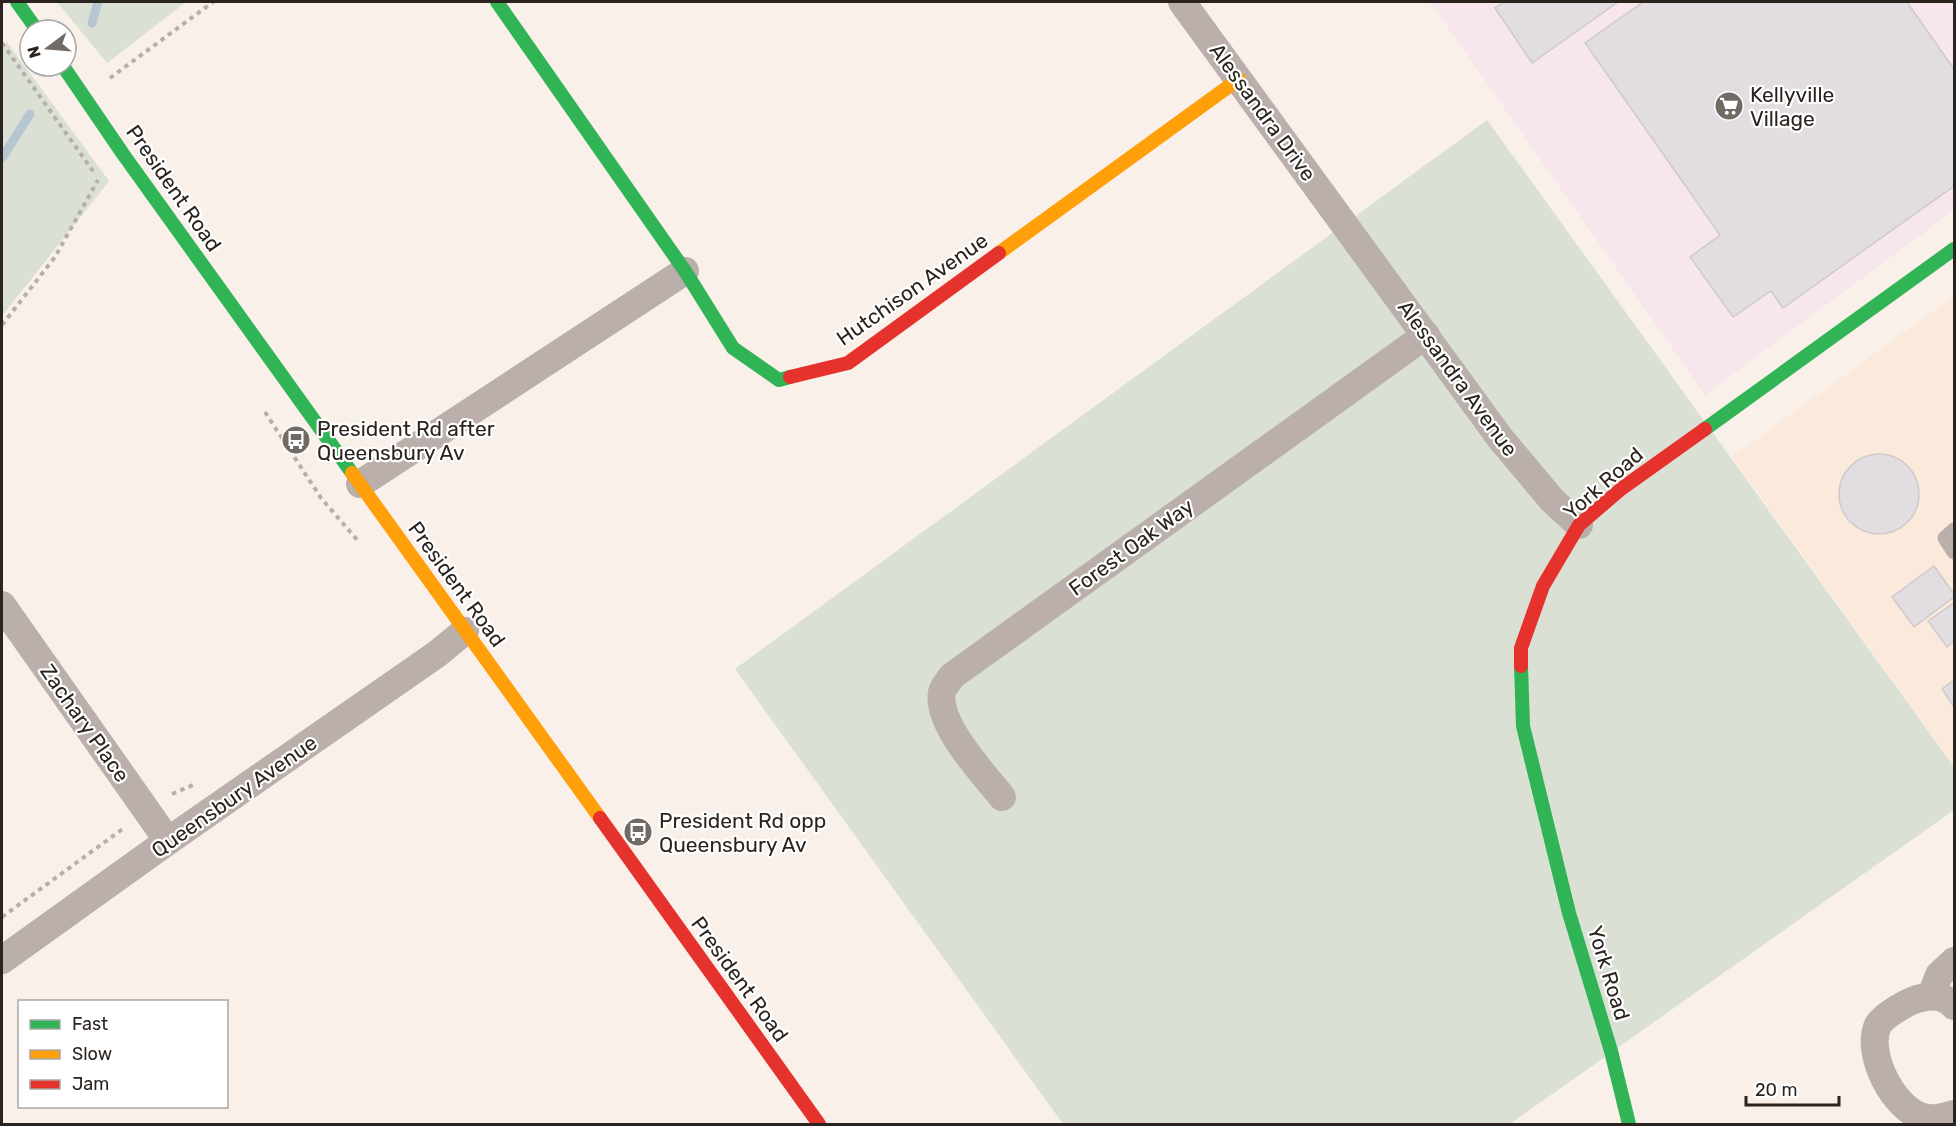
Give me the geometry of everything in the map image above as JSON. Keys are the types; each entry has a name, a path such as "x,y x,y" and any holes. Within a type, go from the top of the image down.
{"street":[{"path":"17,2 28,18"},
{"name":"Hutchison Avenue","path":"497,2 685,271 733,348 778,380 848,363 1239,79"},
{"name":"Alessandra Drive","path":"1182,2 1345,223"},
{"name":"President Road","path":"71,78 123,154 819,1125"},
{"name":"Alessandra Avenue","path":"1345,223 1500,438 1552,501 1579,525"},
{"name":"York Road","path":"1629,1125 1611,1051 1569,913 1523,726 1521,648 1543,586 1579,525 1621,489 1954,249"},
{"path":"360,484 685,271"},
{"name":"Forest Oak Way","path":"1002,797 954,735 942,709 942,690 952,676 1426,335"},
{"name":"Zachary Place","path":"2,605 168,841"},
{"name":"Queensbury Avenue","path":"2,960 465,632"},
{"path":"1954,961 1939,975 1943,1001 1913,1000 1897,1009 1879,1024 1874,1046 1882,1077 1901,1104 1921,1117 1940,1118 1954,1114"}],"lane":[{"path":"1954,530 1945,538 1954,552"}],"path":[{"path":"113,76 213,2"},
{"path":"2,43 99,180 55,257 2,325"}],"shaded area":[{"path":"57,2 186,2 107,63 78,28 78,18 70,18"},
{"name":"Kellyville Village","path":"1430,2 1954,2 1954,210 1705,395"},
{"path":"7,42 18,57 18,78 33,78 109,181 2,316 2,50"},
{"path":"1487,120 1954,767 1954,810 1510,1124 1063,1124 735,669"},
{"path":"1954,296 1954,766 1732,457"}],"building":[{"path":"1504,2 1618,2 1532,63 1495,8"},
{"name":"Kellyville Village","path":"1643,2 1907,2 1954,69 1954,186 1783,308 1771,291 1733,317 1690,257 1720,235 1585,43"},
{"path":"1879,454 1894,457 1907,466 1916,479 1919,494 1916,509 1907,522 1894,531 1879,534 1864,531 1851,522 1842,509 1839,494 1842,479 1851,466 1864,457"},
{"path":"1934,566 1954,597 1914,627 1892,597"},
{"path":"1954,603 1954,641 1947,647 1928,621"},
{"path":"1954,680 1954,707 1942,689"}],"waterway":[{"path":"92,23 98,2"},
{"path":"2,158 30,114"}],"traffic: fast":[{"path":"17,2 28,18"},
{"path":"497,2 685,271 733,348 779,380 790,377"},
{"path":"71,78 123,154 352,473"},
{"path":"1705,429 1954,249"},
{"path":"1521,666 1523,726 1569,913 1611,1051 1629,1124"}],"traffic: slow":[{"path":"999,253 1239,79"},
{"path":"352,473 600,818"}],"traffic: jam":[{"path":"790,377 848,363 999,253"},
{"path":"1521,666 1521,648 1543,586 1579,525 1621,489 1705,429"},
{"path":"600,818 819,1124"}],"place":[{"name":"Kellyville Village","path":"1729,106"},
{"name":"President Rd after Queensbury Av","path":"296,440"},
{"name":"President Rd opp Queensbury Av","path":"638,832"}]}
